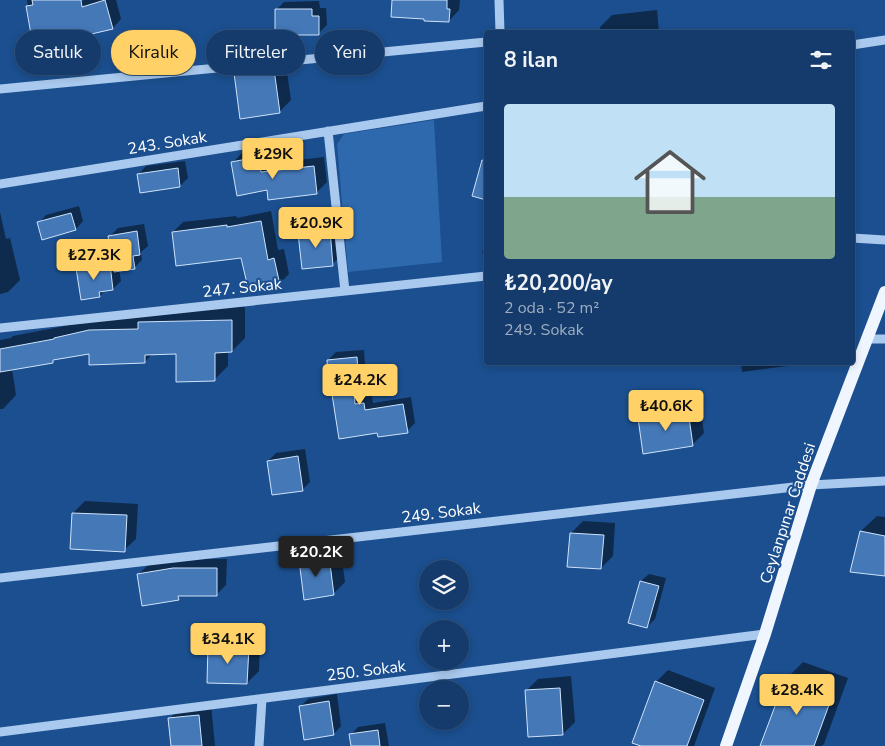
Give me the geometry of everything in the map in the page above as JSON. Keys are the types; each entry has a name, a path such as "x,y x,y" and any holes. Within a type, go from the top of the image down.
{"main road":[{"name":"Ceylanpınar Caddesi","path":"726,746 765,634 811,484 885,292"}],"street":[{"path":"499,0 500,30"},
{"path":"855,45 885,40"},
{"path":"0,89 484,42"},
{"name":"243. Sokak","path":"0,184 484,106"},
{"path":"328,131 345,291"},
{"path":"855,238 885,240"},
{"name":"247. Sokak","path":"0,328 484,276"},
{"path":"866,339 885,339"},
{"name":"249. Sokak","path":"0,578 811,484 885,481"},
{"name":"250. Sokak","path":"0,732 765,634"},
{"path":"259,746 262,699"}],"shaded area":[{"path":"434,120 442,262 348,272 337,144 344,134"}],"building":[{"path":"32,0 81,0 82,7 105,0 113,29 101,32 101,30 30,30 26,6 33,5"},
{"path":"392,0 447,0 447,9 450,9 449,22 391,17"},
{"path":"275,9 312,9 312,16 319,16 319,30 315,30 315,35 305,35 305,30 275,30"},
{"path":"234,75 275,75 280,113 240,119"},
{"path":"258,157 261,172 314,166 317,194 268,200 267,190 237,196 231,162"},
{"path":"482,160 484,160 484,199 472,196"},
{"path":"178,168 180,187 140,193 137,174"},
{"path":"71,213 76,230 42,240 37,222"},
{"path":"261,221 268,260 274,258 280,285 249,292 241,258 176,266 172,232 227,225 227,227"},
{"path":"330,230 333,266 302,269 298,233"},
{"path":"137,231 140,255 133,256 135,269 114,272 108,236"},
{"path":"110,264 113,290 99,292 100,297 81,300 76,268"},
{"path":"232,320 232,352 215,353 215,381 176,382 176,354 145,355 145,363 89,365 89,354 53,360 53,363 0,372 0,349 89,330 138,329 138,322"},
{"path":"357,357 358,373 353,373 355,404 364,403 365,410 403,404 408,433 378,437 377,433 339,439 331,388 329,388 327,360"},
{"path":"688,410 693,446 643,454 638,418"},
{"path":"298,456 303,491 272,495 267,461"},
{"path":"72,513 127,515 125,552 70,549"},
{"path":"860,531 885,536 885,576 850,572"},
{"path":"570,533 604,535 601,569 567,567"},
{"path":"329,556 334,595 304,600 299,560"},
{"path":"173,568 217,568 217,596 178,596 179,600 142,606 137,574"},
{"path":"640,581 659,586 647,628 628,623"},
{"path":"208,645 249,647 247,684 207,683"},
{"path":"786,677 833,694 814,746 760,746"},
{"path":"655,681 704,700 687,746 641,746 632,743"},
{"path":"560,688 563,735 528,737 525,690"},
{"path":"329,701 334,735 304,740 299,706"},
{"path":"199,715 202,746 171,746 168,718"},
{"path":"378,730 380,746 351,746 349,734"}]}
